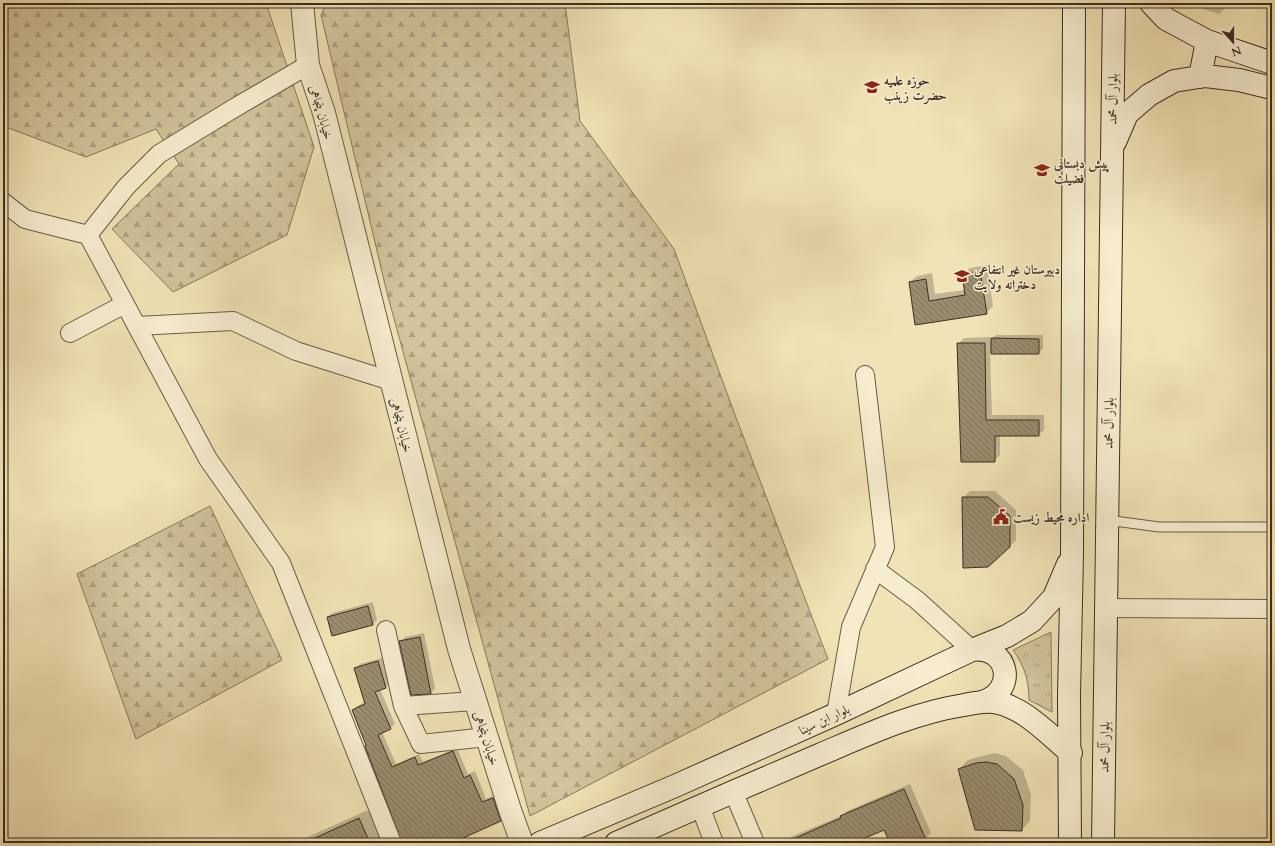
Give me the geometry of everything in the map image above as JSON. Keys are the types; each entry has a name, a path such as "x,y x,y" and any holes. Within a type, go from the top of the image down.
{"main road":[{"name":"خیابان پنجاهی","path":"302,3 308,65 324,114 459,649 510,810 522,843"},
{"path":"1070,843 1074,3"},
{"name":"بلوار آل محمد","path":"1103,843 1114,3"},
{"path":"1151,3 1166,18 1207,41 1272,62"},
{"path":"1200,77 1207,41"},
{"path":"1112,148 1127,114 1149,95 1174,81 1205,76 1239,80 1272,88"},
{"name":"بلوار ابن سینا","path":"540,843 675,786 836,714 972,650 1007,636 1032,621 1054,597 1072,553"},
{"path":"616,843 733,791 888,726 940,708 990,700 996,696 1004,684 1004,669 1002,662 992,653 979,649 972,650"},
{"path":"982,702 994,702 1012,707 1041,728 1070,753"}],"street":[{"path":"88,235 126,187 159,154 308,65"},
{"path":"3,202 25,219 88,235 208,459 281,563 392,843"},
{"path":"70,333 125,304"},
{"path":"137,326 233,321 296,351 391,381"},
{"path":"836,714 851,627 885,547 865,375"},
{"path":"876,569 917,600 972,650"},
{"path":"1106,608 1272,609"},
{"path":"386,630 403,706 421,744 487,737"},
{"path":"403,706 475,701"},
{"path":"733,791 755,843"},
{"path":"700,806 714,843"}],"lane":[{"path":"1107,520 1159,527 1272,527"}],"green space":[{"path":"3,3 266,3 314,147 287,235 173,292 112,229 179,164 156,129 86,157 3,126"},
{"path":"326,3 565,3 580,121 674,249 735,415 828,659 530,816 387,293 321,15"},
{"path":"210,506 282,660 136,739 77,574"},
{"path":"1051,632 1052,712 1029,700 1025,673 1013,650"}],"building":[{"path":"980,271 987,314 915,325 909,282 926,279 929,301 965,295 962,274"},
{"path":"991,338 1039,339 1039,354 991,354"},
{"path":"957,343 985,343 986,420 1039,420 1039,436 995,436 995,462 961,462"},
{"path":"962,497 988,497 1010,516 1010,547 988,567 963,568"},
{"path":"368,606 373,625 332,636 327,617"},
{"path":"420,637 431,694 411,695 399,641"},
{"path":"378,661 386,688 375,692 391,729 378,735 392,767 415,757 418,765 453,751 464,778 470,775 482,802 493,798 501,821 452,843 402,843 352,710 365,704 354,668"},
{"path":"986,762 997,764 1014,779 1023,805 1022,831 975,830 958,769 976,763"},
{"path":"904,789 926,840 918,843 890,843 884,830 853,843 784,843 841,818 840,816"},
{"path":"359,818 370,843 304,843"}],"place":[{"name":"حوزه علمیه حضرت زینب","path":"872,87"},
{"name":"پیش دبستانی فضیلت","path":"1042,170"},
{"name":"دبیرستان غیر انتفاعی دخترانه ولایت","path":"962,276"},
{"name":"اداره محیط زیست","path":"1001,517"}]}
